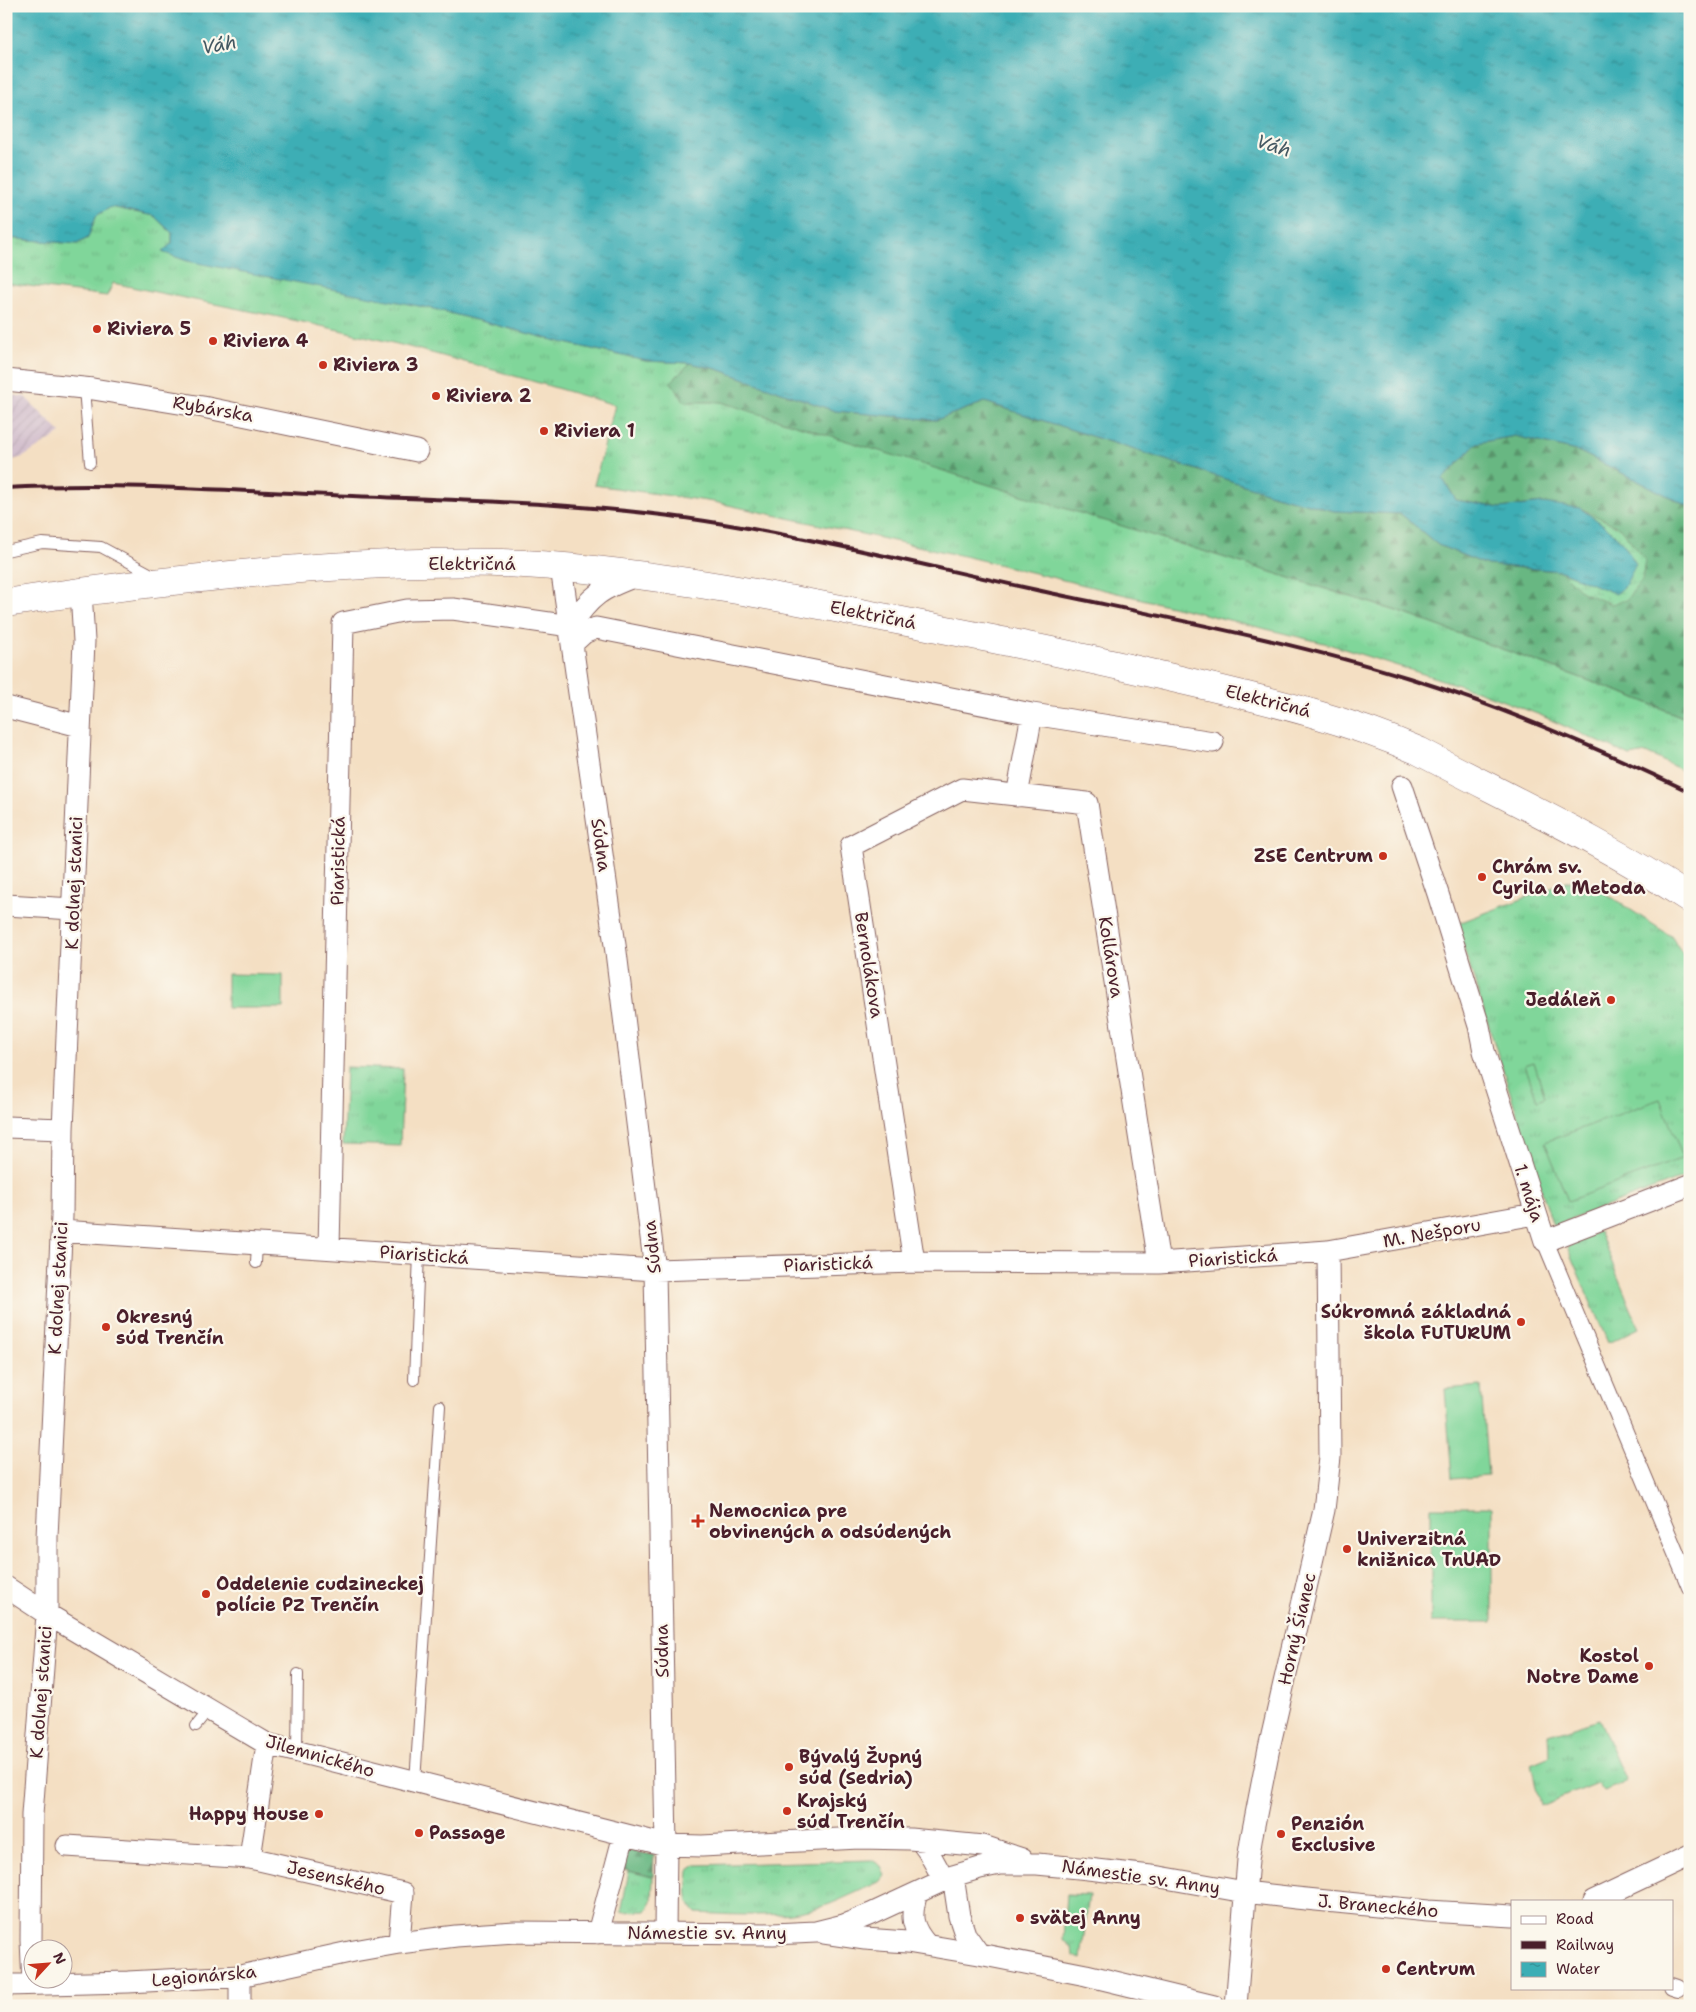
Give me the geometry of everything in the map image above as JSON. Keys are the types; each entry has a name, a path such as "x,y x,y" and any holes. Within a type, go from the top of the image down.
{"main road":[{"name":"Električná","path":"6,603 81,591 165,581 341,566 481,563 562,567 745,590 1030,646 1200,684 1327,716 1419,751 1595,843 1661,880 1690,899"}],"street":[{"name":"Rybárska","path":"6,380 84,388 212,409 417,451"},
{"name":"Súdna","path":"562,567 616,952 655,1270 666,1845 665,1932"},
{"path":"636,576 599,592 586,604 572,634 584,633 596,628 1032,714 1213,742"},
{"name":"K dolnej stanici","path":"31,1940 32,1815 47,1614 47,1537 84,641 81,591"},
{"name":"Piaristická","path":"329,1248 343,623 407,610 453,609 572,634"},
{"path":"6,707 80,726"},
{"path":"1017,796 1032,714"},
{"name":"1. mája","path":"1402,786 1441,903 1535,1214 1690,1587"},
{"name":"Bernolákova","path":"914,1262 851,846 962,789 1017,796"},
{"name":"Kollárova","path":"1017,796 1087,803 1159,1263"},
{"path":"6,906 73,909"},
{"path":"6,1127 64,1129"},
{"path":"1545,1241 1690,1185"},
{"name":"M. Nešporu","path":"1328,1251 1535,1214"},
{"name":"Piaristická","path":"61,1231 257,1253 329,1248 655,1270 914,1262 1159,1263 1328,1251"},
{"name":"Horný Šianec","path":"1236,2006 1245,1892 1252,1835 1269,1748 1324,1510 1330,1457 1328,1251"},
{"name":"Jilemnického","path":"6,1587 203,1718 268,1744 666,1845"},
{"path":"250,1858 268,1744"},
{"name":"Námestie sv. Anny","path":"598,1934 624,1834"},
{"name":"Námestie sv. Anny","path":"666,1845 702,1846 859,1838 920,1840 983,1846 1037,1864"},
{"path":"920,1840 948,1878 965,1934 979,1954"},
{"name":"Jesenského","path":"67,1846 250,1858 403,1893 399,1943"},
{"path":"1595,1900 1690,1855"},
{"name":"Námestie sv. Anny","path":"816,1932 862,1918 948,1878 1000,1864 1037,1864 1160,1877 1245,1892"},
{"name":"J. Braneckého","path":"1245,1892 1428,1911 1511,1916"},
{"path":"917,1893 913,1907 913,1922 917,1934 927,1945"},
{"name":"Námestie sv. Anny","path":"399,1943 456,1936 515,1932 598,1934 665,1932 773,1934 816,1932 927,1945 979,1954 1086,1975 1214,2006"},
{"name":"Legionárska","path":"72,1983 240,1976 399,1943"},
{"path":"240,1976 240,2006"},
{"name":"Legionárska","path":"6,1985 22,1984"}],"lane":[{"path":"84,388 90,463"},
{"path":"6,551 42,543 101,547 165,581"},
{"path":"414,1380 419,1254"},
{"path":"415,1782 440,1406"},
{"path":"297,1752 298,1674"}],"shaded area":[{"path":"6,394 25,397 61,433 23,457 6,462"}],"green space":[{"path":"111,207 154,216 172,233 172,243 163,252 434,309 561,342 646,361 690,363 671,382 685,402 721,401 1400,612 1631,696 1690,720 1690,774 1646,753 1630,756 1540,715 1477,691 1328,644 968,557 714,502 594,485 615,405 373,338 113,283 107,296 6,283 6,238 77,244 88,238 96,216"},
{"path":"690,363 717,369 835,411 936,420 985,402 1275,495 1334,511 1401,514 1438,545 1487,565 1561,571 1543,503 1500,508 1456,500 1443,479 1477,443 1515,436 1580,452 1690,507 1690,720 1631,696 1400,612 721,402 685,402 671,382"},
{"path":"1580,508 1620,528 1645,559 1642,580 1626,600 1611,604 1582,592 1561,571 1616,593 1623,543 1608,528"},
{"path":"1580,877 1671,936 1685,957 1690,960 1690,1175 1553,1226 1456,924"},
{"path":"227,974 283,975 283,1008 227,1008"},
{"path":"1534,1062 1545,1097 1537,1100 1525,1065"},
{"path":"346,1067 403,1069 400,1146 343,1144"},
{"path":"1660,1099 1683,1158 1568,1201 1545,1142"},
{"path":"1599,1231 1639,1328 1608,1343 1567,1247"},
{"path":"1481,1386 1488,1476 1452,1479 1445,1389"},
{"path":"1431,1507 1492,1507 1492,1622 1431,1622"},
{"path":"1599,1719 1627,1782 1603,1791 1597,1783 1540,1806 1531,1764 1550,1756 1549,1735"},
{"path":"627,1850 654,1855 653,1877 621,1869"},
{"path":"872,1860 881,1866 885,1875 879,1882 830,1904 814,1909 764,1915 696,1913 688,1898 689,1870 696,1865"},
{"path":"629,1871 653,1877 652,1901 646,1911 621,1912"},
{"path":"1066,1894 1089,1895 1081,1959 1073,1956 1072,1947 1063,1939"}],"water":[{"name":"Váh","path":"6,6 1690,6 1690,507 1580,452 1515,436 1477,443 1443,479 1456,500 1500,508 1543,503 1580,508 1608,528 1623,543 1636,564 1625,586 1616,594 1561,571 1487,565 1438,545 1401,514 1334,511 1275,495 985,402 936,420 835,411 717,369 690,363 646,361 561,342 434,309 187,261 162,252 172,243 172,233 154,216 111,207 96,216 88,238 77,244 6,238"}],"railway":[{"path":"6,488 49,486 179,488 539,504 632,511 764,531 1229,631 1364,665 1481,702 1621,760 1690,792"}],"place":[{"name":"Riviera 5","path":"97,329"},
{"name":"Riviera 4","path":"213,341"},
{"name":"Riviera 3","path":"323,365"},
{"name":"Riviera 2","path":"436,396"},
{"name":"Riviera 1","path":"544,431"},
{"name":"ZSE Centrum","path":"1383,856"},
{"name":"Chrám sv. Cyrila a Metoda","path":"1482,877"},
{"name":"Jedáleň","path":"1611,1000"},
{"name":"Súkromná základná škola FUTURUM","path":"1521,1322"},
{"name":"Okresný súd Trenčín","path":"106,1327"},
{"name":"Nemocnica pre obvinených a odsúdených","path":"698,1521"},
{"name":"Univerzitná knižnica TnUAD","path":"1347,1549"},
{"name":"Oddelenie cudzineckej polície PZ Trenčín","path":"206,1594"},
{"name":"Kostol Notre Dame","path":"1649,1666"},
{"name":"Bývalý Župný súd (Sedria)","path":"789,1767"},
{"name":"Krajský súd Trenčín","path":"787,1811"},
{"name":"Happy House","path":"319,1814"},
{"name":"Passage","path":"419,1833"},
{"name":"Penzión Exclusive","path":"1281,1834"},
{"name":"svätej Anny","path":"1020,1918"},
{"name":"Centrum","path":"1386,1969"}]}
